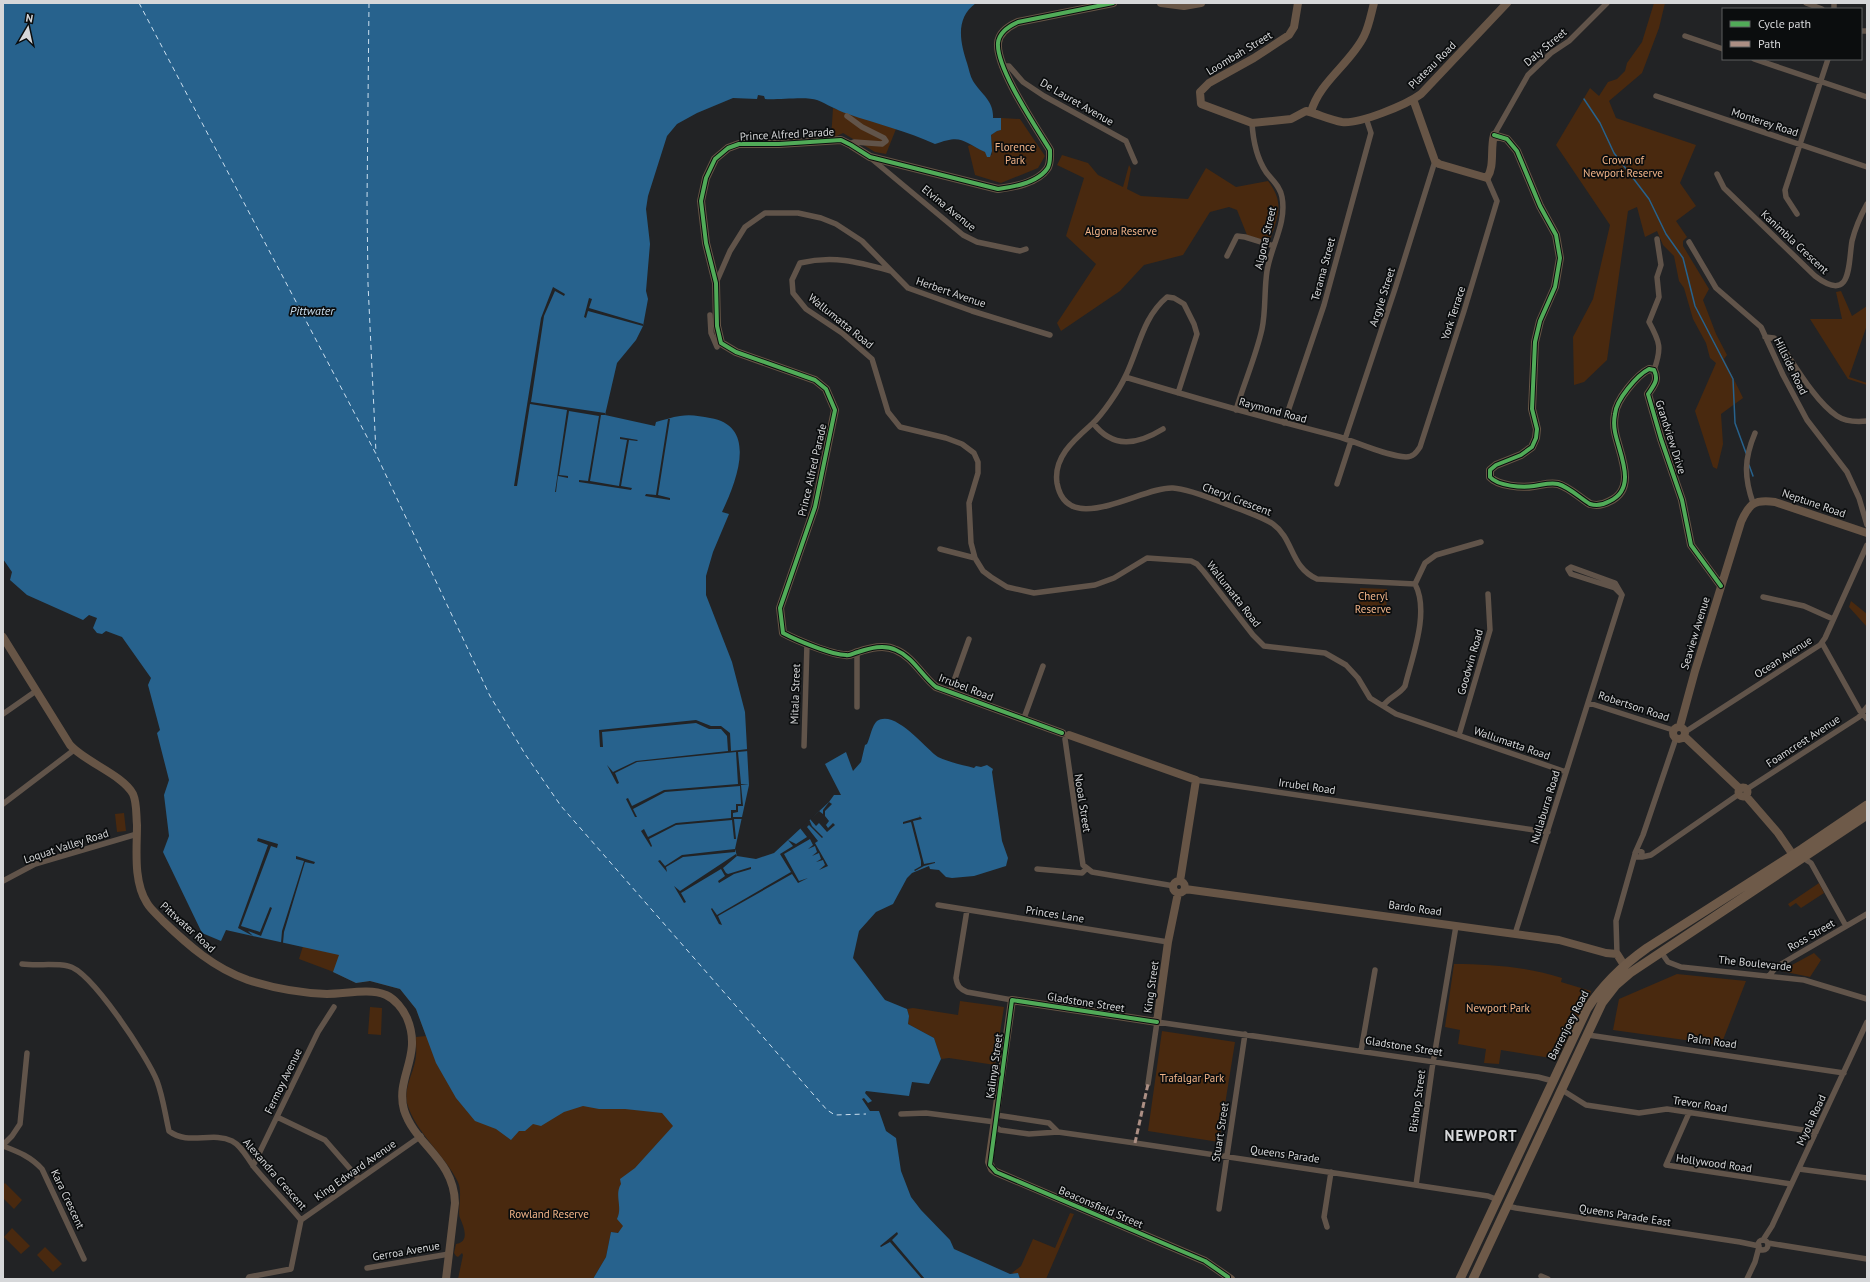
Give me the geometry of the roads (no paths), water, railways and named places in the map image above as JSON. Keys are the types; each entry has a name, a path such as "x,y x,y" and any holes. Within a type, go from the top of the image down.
{"main road":[{"name":"Barrenjoey Road","path":"1460,1279 1553,1081 1595,996 1624,965 1664,936 1793,855 1867,805"},
{"name":"Barrenjoey Road","path":"1473,1279 1602,1003 1616,985 1630,973 1661,952 1867,815"},
{"path":"1647,948 1661,952 1664,936"},
{"path":"1624,965 1630,973"},
{"name":"Palm Road","path":"1578,1030 1588,1035"},
{"path":"1553,1081 1562,1090"},
{"name":"Queens Parade","path":"1498,1200 1508,1206"}],"street":[{"name":"Prince Alfred Parade","path":"783,633 780,608 815,507 835,410 826,389 815,380 736,352 721,343 717,326 716,283 706,242 701,201 706,178 715,159 728,148 739,144 779,144 841,140 870,157 998,189 1035,180 1047,169 1050,162 1050,150 1002,66 998,42 1006,27 1018,22 1113,3"},
{"path":"1161,3 1184,6 1202,3"},
{"name":"Loombah Street","path":"1298,3 1294,27 1288,35 1254,58 1209,83 1200,92 1201,104 1252,123 1286,119 1303,112 1311,112"},
{"path":"1311,112 1313,105 1320,94 1364,36 1374,3"},
{"name":"Plateau Road","path":"1311,112 1341,122 1352,122 1413,100 1421,94 1507,3"},
{"name":"Daly Street","path":"1494,135 1528,75 1551,54 1569,41 1607,3"},
{"path":"1806,3 1819,8"},
{"path":"1685,36 1722,49"},
{"path":"1757,60 1867,96"},
{"path":"1797,214 1786,197 1785,190 1828,60"},
{"name":"De Lauret Avenue","path":"1002,66 1009,66 1023,82 1044,96 1126,141 1136,162"},
{"name":"Monterey Road","path":"1656,96 1867,166"},
{"path":"1413,100 1435,160 1439,164 1487,178 1492,167 1491,145 1494,135 1507,139 1517,151 1540,206 1556,235 1560,258 1555,287 1540,321 1535,342 1532,409 1537,428 1536,438 1532,447 1521,455 1496,465 1490,470 1490,477 1496,483 1521,486 1551,483 1559,484 1590,504 1595,505 1604,504 1614,499 1620,493 1625,484 1625,475 1623,455 1615,432 1615,412 1620,399 1643,372 1649,368 1654,370 1660,352 1656,335 1649,322 1659,297 1657,277 1661,265 1657,239"},
{"path":"847,116 862,127 884,138 886,141 882,144 854,142 849,144"},
{"name":"Terama Street","path":"1284,423 1324,305 1371,133 1366,118"},
{"name":"Algona Street","path":"1236,410 1262,328 1267,270 1282,219 1282,196 1277,185 1266,172 1259,159 1253,140 1252,123"},
{"name":"Elvina Avenue","path":"870,157 963,235 977,242 1020,252 1026,250"},
{"name":"Argyle Street","path":"1337,484 1348,440 1435,160"},
{"name":"Kanimbla Crescent","path":"1717,174 1724,188 1815,276 1830,286 1837,286 1845,281 1851,265 1852,241 1867,204"},
{"name":"York Terrace","path":"1416,453 1462,317 1497,201 1487,178"},
{"name":"Herbert Avenue","path":"716,283 730,250 745,226 765,213 798,214 822,218 836,224 862,241 908,288 972,311 1050,335"},
{"path":"1227,256 1238,236 1274,246"},
{"path":"1689,242 1716,288 1761,327 1765,337"},
{"name":"Wallumatta Road","path":"891,272 851,260 819,258 800,263 792,280 793,293 806,309 842,333 872,359 888,412 900,427 946,438 962,444 974,453 978,462 978,473 969,503 971,543 975,558 983,570 1007,587 1034,594 1095,585 1114,578 1147,558 1191,561 1201,568 1264,646 1325,652 1346,665 1358,678 1370,698 1396,714 1566,772"},
{"name":"Cheryl Crescent","path":"1178,393 1196,334 1194,324 1184,304 1174,298 1167,297 1157,305 1144,327 1125,377 1093,423 1074,440 1062,456 1057,471 1059,491 1065,501 1075,508 1083,510 1096,508 1161,489 1174,488 1245,511 1273,524 1289,545 1306,575 1317,579 1415,584"},
{"path":"710,315 709,325 717,347"},
{"name":"Hillside Road","path":"1765,337 1774,338 1779,342 1812,391 1837,416 1853,422 1867,421"},
{"name":"Hillside Road","path":"1765,337 1807,420 1847,472 1859,498 1867,525"},
{"name":"Grandview Drive","path":"1654,370 1658,377 1656,383 1648,394 1661,439 1682,500 1691,545 1721,586"},
{"name":"Raymond Road","path":"1125,377 1236,410 1348,440 1397,456 1411,456 1416,453"},
{"path":"1093,423 1099,430 1114,440 1125,442 1139,440 1163,429"},
{"path":"1753,503 1745,472 1747,456 1755,433"},
{"name":"Neptune Road","path":"1753,503 1765,500 1775,502 1867,533"},
{"name":"Seaview Avenue","path":"1617,954 1616,921 1631,871 1640,853 1643,835 1679,733 1741,522 1746,511 1753,503"},
{"path":"1382,706 1402,691 1405,686 1421,618 1421,602 1415,584 1425,563 1436,555 1482,542"},
{"name":"Ocean Avenue","path":"1679,733 1822,642 1867,545"},
{"path":"940,549 975,558"},
{"path":"1571,567 1615,583 1622,595 1615,588 1571,574 1568,569 1571,567"},
{"name":"Goodwin Road","path":"1459,735 1490,630 1488,594"},
{"name":"Nullaburra Road","path":"1515,934 1622,595"},
{"path":"1763,597 1804,606 1833,619"},
{"name":"Irrubel Road","path":"783,633 807,644 847,656 857,652 885,646 895,649 904,654 927,680 936,687 1024,718 1065,735 1196,780 1548,832"},
{"name":"Pittwater Road","path":"3,637 74,750 129,788 135,802 140,885 147,904 210,962 238,976 271,986 319,993 374,992 385,995 397,1003 408,1020 412,1042 412,1054 403,1086 403,1106 408,1118 441,1163 451,1180 455,1191 455,1203 446,1279"},
{"path":"950,692 969,639"},
{"path":"1822,642 1859,710 1867,719"},
{"name":"Mitala Street","path":"804,746 807,644"},
{"path":"857,652 857,707"},
{"path":"1024,718 1043,666"},
{"path":"3,714 36,691"},
{"name":"Robertson Road","path":"1589,703 1679,733 1743,792 1778,833 1793,855"},
{"name":"Foamcrest Avenue","path":"1640,853 1647,857 1863,713 1867,707"},
{"name":"Nooal Street","path":"1065,735 1083,865 1086,869"},
{"path":"3,804 74,750"},
{"name":"King Street","path":"1148,1084 1168,942 1179,887 1196,780"},
{"name":"Loquat Valley Road","path":"3,881 35,864 137,834"},
{"path":"1803,858 1811,864 1846,926"},
{"name":"Bardo Road","path":"1037,869 1082,873 1086,869 1092,872 1179,887 1571,942 1606,953 1617,954"},
{"name":"Princes Lane","path":"938,905 1168,942"},
{"name":"Gladstone Street","path":"967,910 956,978 957,985 961,990 967,992 1157,1022 1361,1050 1538,1077 1553,1081"},
{"name":"Ross Street","path":"1769,976 1776,967 1867,914"},
{"name":"Bishop Street","path":"1416,1185 1433,1062 1456,926"},
{"name":"The Boulevarde","path":"1661,952 1668,962 1681,967 1804,980 1867,999"},
{"path":"1617,954 1624,965"},
{"name":"Alexandra Crescent","path":"22,964 69,966 84,974 128,1029 153,1074 164,1102 169,1131 182,1139 222,1138 232,1142 240,1148 253,1166 301,1220"},
{"path":"1361,1050 1375,970"},
{"name":"Kalinya Street","path":"992,1136 1012,1000"},
{"name":"Fermoy Avenue","path":"253,1166 321,1026 334,1007"},
{"name":"Myola Road","path":"1747,1279 1867,1022"},
{"name":"Stuart Street","path":"1219,1209 1245,1034"},
{"name":"Palm Road","path":"1588,1035 1844,1073"},
{"path":"3,1145 12,1136 20,1124 27,1053"},
{"name":"Trevor Road","path":"1562,1090 1586,1105 1639,1113 1661,1109 1689,1112 1816,1132"},
{"name":"Hollywood Road","path":"1689,1112 1666,1165 1791,1184"},
{"name":"Queens Parade","path":"901,1114 926,1113 995,1121 1049,1123 1058,1132"},
{"path":"277,1117 325,1140 359,1179"},
{"name":"Queens Parade","path":"995,1121 1000,1130 1030,1134 1058,1132 1488,1196 1498,1200"},
{"name":"King Edward Avenue","path":"301,1220 421,1136"},
{"name":"Beaconsfield Street","path":"992,1136 989,1162 992,1169 996,1172 1205,1261 1229,1278"},
{"name":"Kara Crescent","path":"3,1145 21,1152 33,1159 42,1169 84,1259"},
{"path":"1799,1169 1867,1178"},
{"path":"1327,1227 1324,1217 1331,1172"},
{"name":"Queens Parade East","path":"1508,1206 1740,1242 1782,1246 1867,1259"},
{"path":"248,1279 249,1277 291,1269 301,1220"},
{"name":"Gerroa Avenue","path":"367,1268 449,1254"},
{"path":"1541,1276 1548,1279"}],"water":[{"name":"Pittwater","path":"3,3 976,3 969,9 962,23 961,39 972,79 992,107 993,118 1001,118 1001,130 991,135 992,151 990,157 987,157 985,152 962,140 951,139 935,144 903,131 844,112 812,99 765,99 764,96 758,95 757,99 733,98 697,113 677,124 667,136 648,196 646,209 650,244 646,291 648,299 643,326 636,340 617,363 605,415 655,426 656,422 684,415 710,418 725,423 735,432 739,443 740,457 737,471 728,500 722,512 729,514 713,552 706,576 706,595 732,662 745,712 749,785 735,849 737,856 756,859 774,853 829,802 834,795 841,795 825,764 846,752 853,771 861,762 865,745 867,744 872,728 877,721 884,719 892,720 901,725 942,759 974,768 976,766 981,767 987,765 993,769 992,772 1002,841 1008,858 1006,866 974,876 952,878 946,877 939,870 930,869 929,866 912,873 907,878 893,904 876,912 859,931 853,958 885,1000 907,1009 909,1016 908,1024 934,1038 941,1059 929,1084 912,1082 909,1096 866,1091 865,1093 872,1101 868,1103 864,1098 862,1099 870,1111 879,1111 886,1131 896,1138 901,1171 911,1197 921,1210 950,1240 954,1249 1010,1274 1018,1273 1020,1279 593,1279 606,1257 611,1232 618,1233 623,1226 617,1219 619,1215 618,1192 621,1184 620,1179 635,1168 673,1126 662,1113 625,1109 599,1109 583,1106 564,1112 541,1126 533,1124 525,1131 519,1131 511,1140 496,1129 475,1121 456,1098 436,1063 416,1009 400,989 370,981 356,983 333,972 339,955 226,930 221,941 202,933 163,852 169,836 164,795 169,780 157,733 160,730 148,685 151,678 122,637 106,631 102,634 97,633 93,628 97,618 89,615 83,620 27,595 10,580 12,572 3,559"}],"waterway":[{"path":"1584,99 1600,123 1614,153 1649,199 1666,234 1683,258 1695,306 1733,379 1735,423 1746,453"},
{"path":"1749,465 1753,476"}],"district":[{"name":"NEWPORT","path":"1481,1136"}],"park label":[{"name":"Florence Park","path":"1015,153"},
{"name":"Crown of Newport Reserve","path":"1623,166"},
{"name":"Algona Reserve","path":"1121,231"},
{"name":"Cheryl Reserve","path":"1373,602"},
{"name":"Newport Park","path":"1498,1008"},
{"name":"Trafalgar Park","path":"1192,1078"},
{"name":"Rowland Reserve","path":"549,1214"}]}
